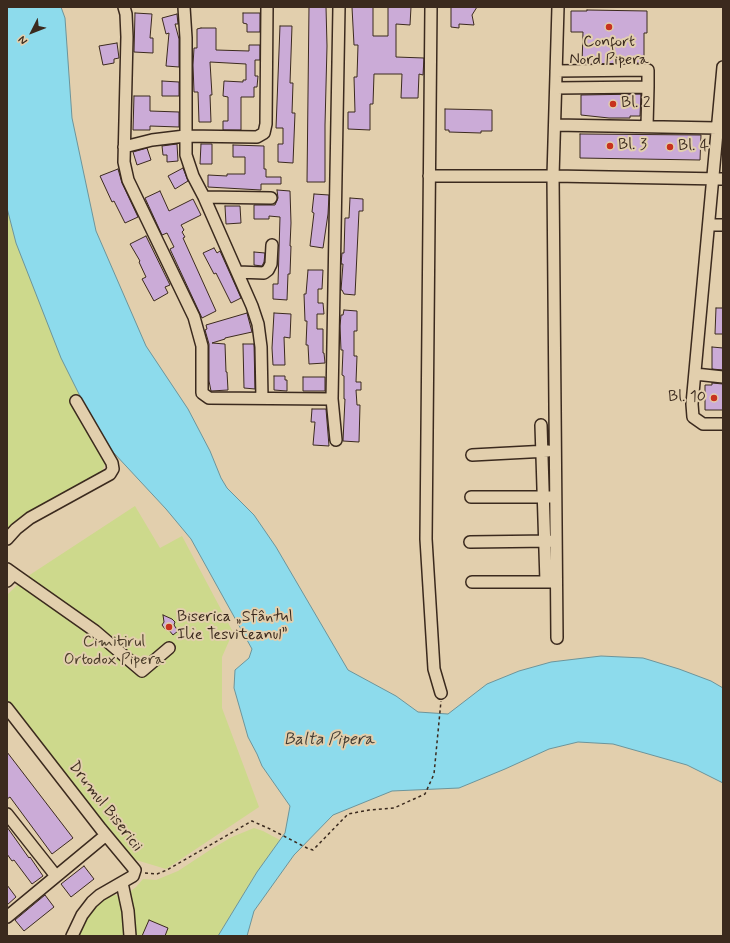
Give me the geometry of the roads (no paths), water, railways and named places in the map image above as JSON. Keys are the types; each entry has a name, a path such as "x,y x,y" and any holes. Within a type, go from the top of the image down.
{"street":[{"path":"124,7 126,14 127,37 124,162 128,180 194,318 199,332 202,346 202,393 209,398 332,399"},
{"path":"184,7 186,38 186,155 193,176 238,272 258,324 261,347 262,398"},
{"path":"124,147 152,140 185,136 257,137 264,133 266,124 267,7"},
{"path":"336,440 332,399 339,7"},
{"path":"432,7 426,539 434,669 441,693"},
{"path":"556,638 551,582 551,541 555,497 553,176 558,7"},
{"path":"723,67 718,128 718,179 709,224 692,404 694,417 703,424 723,424"},
{"path":"556,71 648,70 647,126"},
{"path":"556,88 648,87"},
{"path":"554,124 718,128"},
{"path":"429,176 553,176 718,179"},
{"path":"204,197 271,198"},
{"path":"709,224 723,225"},
{"path":"238,272 264,272 268,270 271,264 272,245"},
{"path":"695,374 723,377"},
{"path":"7,539 16,529 30,518 110,474 113,469 112,462 76,401"},
{"path":"541,425 543,497 551,541"},
{"path":"472,455 555,451"},
{"path":"471,497 555,497"},
{"path":"470,542 551,541"},
{"path":"12,576 95,631 142,671 169,648"},
{"path":"472,582 551,582"},
{"name":"Drumul Bisericii","path":"7,708 135,873 133,876 100,895 92,902 82,915 72,936"},
{"path":"7,814 56,876"},
{"path":"7,917 106,835"},
{"path":"122,882 128,911 130,936"}],"water":[{"name":"Balta Pipera","path":"7,7 61,7 65,18 72,118 96,231 146,346 188,409 210,451 221,478 227,488 254,515 276,547 348,670 396,696 418,712 448,714 487,684 519,671 551,662 601,656 643,658 711,681 723,688 723,783 687,765 613,744 578,742 549,749 459,788 392,791 333,815 294,855 254,911 247,936 218,936 257,872 285,833 290,806 262,766 248,737 234,688 235,670 249,658 252,649 191,539 166,509 113,452 91,418 61,358 16,243 7,208"}],"place":[{"name":"Confort Nord Pipera","path":"609,27"},
{"name":"Bl. 2","path":"613,104"},
{"name":"Bl. 3","path":"610,146"},
{"name":"Bl. 4","path":"670,147"},
{"name":"Bl. 10","path":"714,398"},
{"name":"Biserica „Sfântul Ilie Tesviteanul”","path":"169,627"}],"park label":[{"name":"Cimitirul Ortodox Pipera","path":"114,652"}]}
